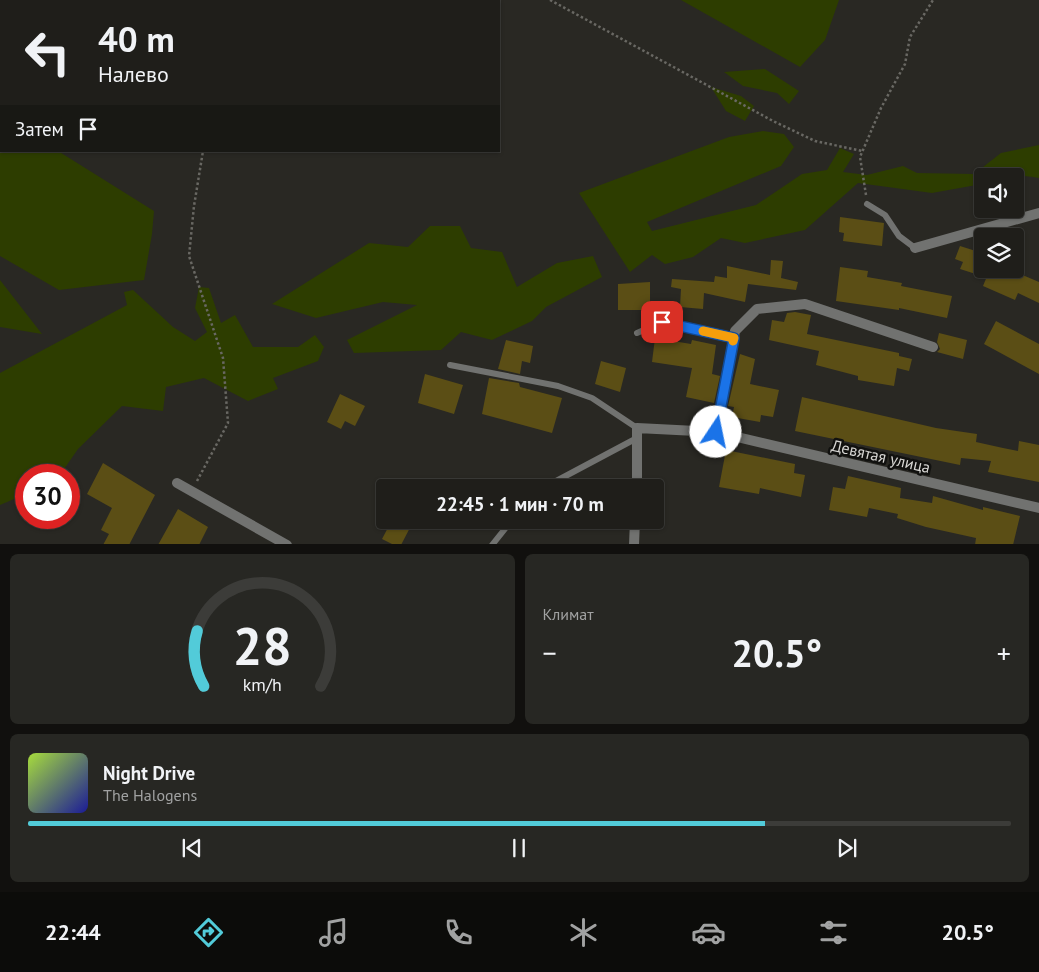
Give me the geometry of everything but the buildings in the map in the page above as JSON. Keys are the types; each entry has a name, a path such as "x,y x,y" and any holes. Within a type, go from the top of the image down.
{"street":[{"path":"916,248 1039,213"},
{"path":"716,432 735,331 756,309 805,304 933,347"},
{"name":"Девятая улица","path":"637,433 716,432 1039,508"},
{"path":"637,433 637,479"},
{"path":"177,483 287,544"},
{"path":"634,544 635,529"}],"lane":[{"path":"867,204 885,216 899,236 916,248"},
{"path":"637,333 662,322 734,338"},
{"path":"450,364 558,386 592,398 637,433 558,479"},
{"path":"492,544 504,529"}],"path":[{"path":"550,0 773,121 815,141 862,151"},
{"path":"867,204 860,157 881,108 905,64 910,37 933,0"},
{"path":"191,491 228,423 223,358 189,256 194,206 203,152"}],"green space":[{"path":"681,0 839,0 825,40 800,67"},
{"path":"765,69 799,91 789,104 777,93 743,86 724,72"},
{"path":"711,87 741,96 754,106 745,121 726,111"},
{"path":"763,131 784,134 794,147 781,166 647,222 652,231 756,205 802,174 827,170 840,148 854,154 843,172 867,175 903,166 917,173 974,174 974,185 932,193 858,183 805,230 745,243 721,238 693,257 665,264 652,255 630,272 579,193 729,137"},
{"path":"1039,145 1039,178 1024,176 1024,168 982,168 1001,153"},
{"path":"0,152 60,152 154,211 144,280 59,290 0,256"},
{"path":"430,226 460,226 471,248 502,252 517,287 557,263 593,256 602,277 546,307 532,321 492,340 461,332 441,350 354,353 347,340 417,305 383,302 316,318 272,304 369,243 408,247"},
{"path":"0,280 42,334 0,327"},
{"path":"199,287 209,288 221,323 235,315 253,347 298,347 315,335 324,347 318,361 273,378 278,389 248,401 204,378 166,387 163,411 122,406 78,449 68,464 15,464 15,499 0,505 0,373 127,305 124,292 133,290 173,327 195,341 207,332 195,308"}],"slow traffic":[{"path":"703,331 734,338 733,341"}],"route":[{"path":"662,322 734,338 716,432"}]}
